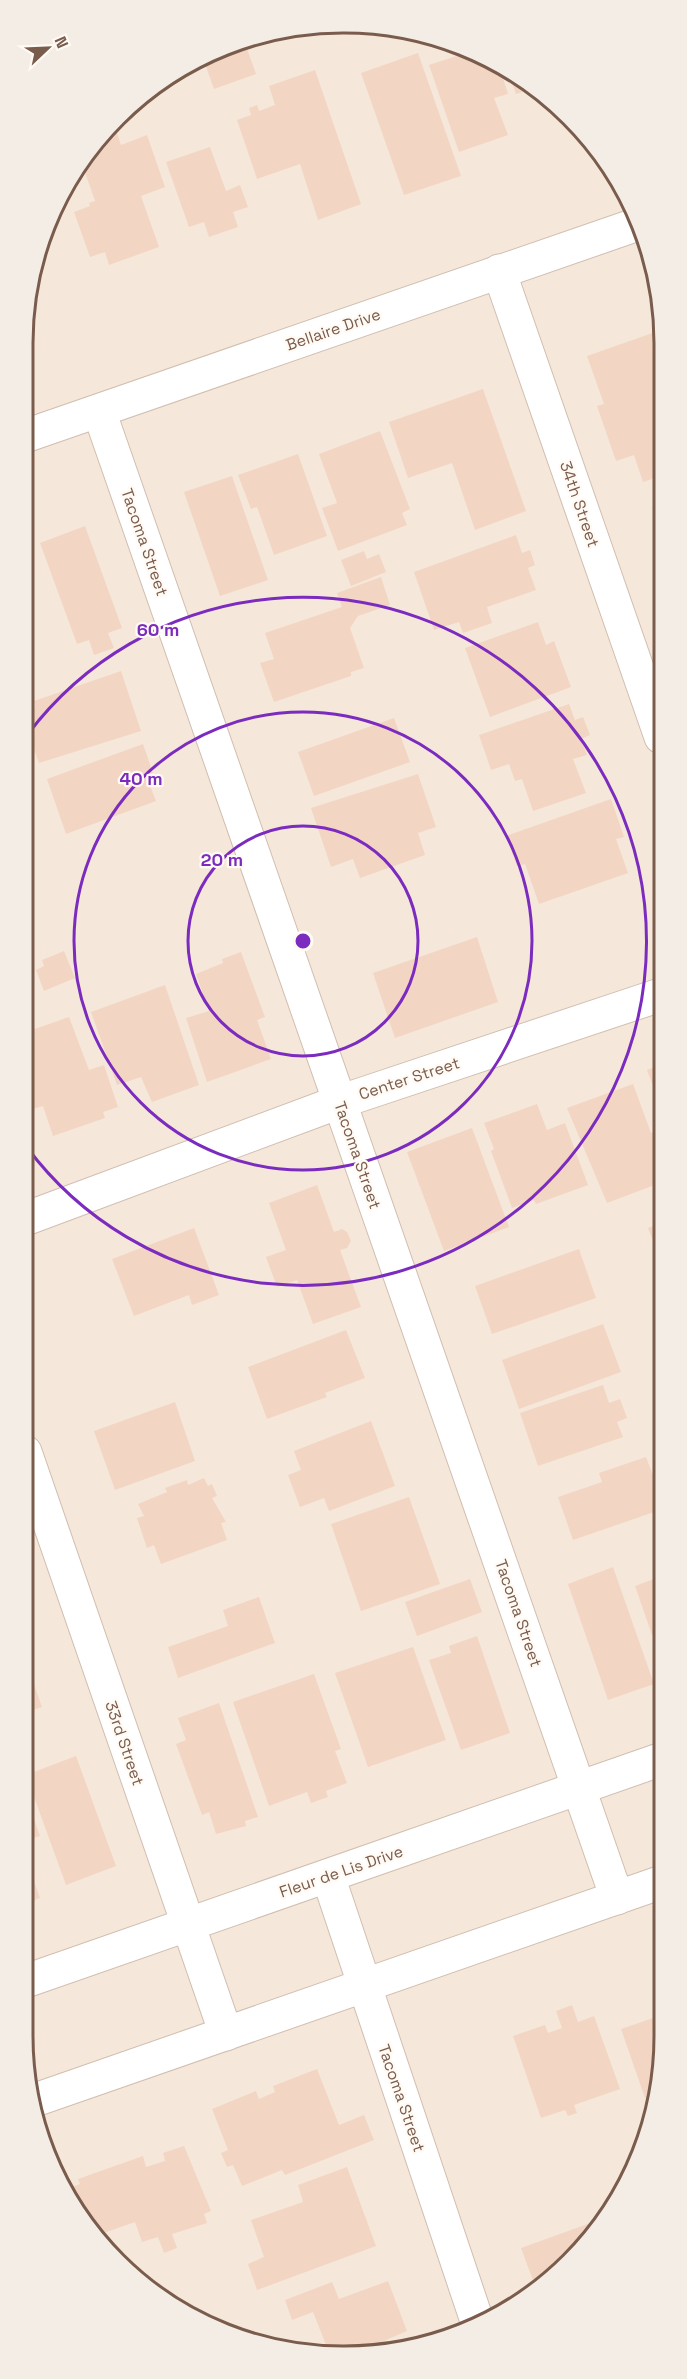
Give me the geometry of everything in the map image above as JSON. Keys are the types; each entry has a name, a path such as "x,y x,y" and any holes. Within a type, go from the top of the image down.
{"street":[{"name":"Bellaire Drive","path":"33,433 631,226"},
{"name":"34th Street","path":"499,271 654,717"},
{"name":"Tacoma Street","path":"99,411 617,1898"},
{"name":"Center Street","path":"33,1216 339,1102 654,997"},
{"name":"33rd Street","path":"33,1475 226,2034"},
{"name":"Fleur de Lis Drive","path":"33,1978 654,1762"},
{"name":"Tacoma Street","path":"328,1876 475,2316"},
{"path":"40,2098 654,1885"}],"shaded area":[{"path":"344,33 404,39 443,49 481,65 533,97 563,124 590,154 622,206 638,244 651,303 654,344 654,2036 648,2096 638,2135 622,2173 602,2208 577,2240 533,2282 481,2314 443,2330 384,2343 323,2345 283,2340 244,2330 206,2314 154,2282 124,2255 97,2225 65,2173 49,2135 39,2096 34,2056 33,344 39,283 49,244 65,206 85,171 124,124 171,85 206,65 244,49 283,39"}],"building":[{"path":"247,48 256,74 214,89 206,65"},
{"path":"418,53 461,176 404,195 361,73"},
{"path":"458,55 503,77 508,94 494,98 508,135 459,152 429,65"},
{"path":"315,70 361,204 318,220 300,164 257,179 237,120 251,115 249,108 257,105 259,111 275,105 269,86"},
{"path":"512,83 525,91 516,94"},
{"path":"117,132 121,145 147,135 165,187 141,196 159,247 109,265 105,252 90,257 74,212 90,206 89,203 95,201 85,172 97,154"},
{"path":"210,147 226,191 240,185 248,207 233,212 238,227 209,237 204,222 189,227 166,162"},
{"path":"653,333 654,478 643,482 634,455 616,461 597,406 604,404 587,356"},
{"path":"483,389 526,511 475,530 452,463 408,478 389,422"},
{"path":"380,431 410,509 402,513 407,525 338,551 322,508 337,503 319,454"},
{"path":"298,454 327,536 274,555 257,507 251,509 238,475"},
{"path":"232,476 268,580 220,596 184,492"},
{"path":"85,526 122,628 108,633 114,648 94,655 89,640 77,644 40,543"},
{"path":"516,535 522,553 530,550 535,565 528,568 536,590 487,607 492,623 463,633 459,622 434,630 414,572"},
{"path":"364,551 367,559 379,554 386,572 351,586 341,560"},
{"path":"381,577 390,605 358,616 350,628 364,668 351,672 351,676 274,702 260,663 274,659 265,633 342,607 337,593"},
{"path":"538,622 546,645 554,641 571,687 490,717 465,648"},
{"path":"121,671 141,731 39,763 33,746 34,701"},
{"path":"569,704 575,720 583,717 590,735 581,739 587,755 573,759 586,793 533,811 522,779 515,781 509,764 491,770 479,735"},
{"path":"394,718 410,762 314,796 298,752"},
{"path":"143,744 153,773 146,775 156,801 66,834 47,779"},
{"path":"418,774 436,827 418,833 425,855 360,878 353,859 331,867 311,808"},
{"path":"611,799 624,837 616,839 628,873 539,904 525,864 517,866 506,836"},
{"path":"477,937 498,1002 395,1038 373,973"},
{"path":"64,951 75,978 44,991 36,970 44,966 42,960"},
{"path":"241,952 265,1017 257,1020 271,1059 207,1082 186,1018 209,1011 196,974 223,963 222,959"},
{"path":"165,985 199,1085 152,1102 141,1077 117,1085 91,1012"},
{"path":"69,1017 89,1070 104,1065 118,1107 103,1112 105,1118 53,1136 43,1106 33,1109 33,1030"},
{"path":"654,1067 654,1089 647,1070"},
{"path":"633,1084 651,1133 654,1132 654,1185 607,1203 567,1108"},
{"path":"537,1104 547,1130 565,1123 588,1185 536,1204 534,1200 512,1208 491,1151 494,1149 484,1123"},
{"path":"472,1128 509,1227 444,1251 407,1152"},
{"path":"317,1185 334,1232 342,1229 347,1232 351,1241 347,1248 340,1250 361,1307 313,1324 297,1280 277,1287 266,1257 286,1250 269,1203"},
{"path":"654,1226 654,1244 648,1228"},
{"path":"194,1228 219,1295 192,1305 189,1295 134,1316 112,1259"},
{"path":"579,1249 596,1298 492,1334 475,1286"},
{"path":"603,1324 621,1372 519,1409 502,1360"},
{"path":"346,1330 365,1378 325,1393 327,1397 267,1419 248,1367"},
{"path":"603,1385 609,1403 620,1399 627,1418 617,1422 623,1437 538,1466 520,1413"},
{"path":"175,1402 195,1461 115,1490 94,1431"},
{"path":"371,1421 395,1486 329,1511 324,1498 300,1507 288,1475 301,1470 294,1451"},
{"path":"646,1457 654,1478 654,1512 573,1540 558,1497 602,1482 599,1473"},
{"path":"204,1478 208,1486 212,1484 217,1496 212,1498 226,1522 221,1523 227,1540 161,1564 154,1545 147,1548 137,1518 144,1516 138,1504 167,1492 165,1488 187,1480 188,1485"},
{"path":"409,1497 440,1584 361,1611 331,1524"},
{"path":"613,1567 654,1684 608,1700 568,1584"},
{"path":"470,1579 482,1612 417,1636 405,1602"},
{"path":"654,1579 654,1634 652,1635 635,1586"},
{"path":"259,1597 275,1643 178,1678 168,1647 228,1626 223,1610"},
{"path":"477,1636 510,1733 461,1750 429,1660 451,1653 449,1646"},
{"path":"413,1647 446,1740 368,1767 335,1673"},
{"path":"314,1674 341,1749 335,1751 347,1783 326,1791 328,1797 311,1803 307,1792 269,1806 233,1702"},
{"path":"33,1682 42,1707 33,1710"},
{"path":"219,1703 258,1817 245,1821 246,1826 216,1834 209,1812 202,1815 176,1744 186,1740 178,1718"},
{"path":"76,1756 116,1866 66,1885 33,1794 33,1772"},
{"path":"33,1816 40,1836 33,1838"},
{"path":"33,1879 40,1898 33,1900"},
{"path":"572,2005 578,2022 594,2016 620,2089 574,2105 577,2113 568,2116 565,2110 541,2118 513,2036 545,2025 548,2033 562,2028 556,2011"},
{"path":"654,2018 651,2076 648,2097 645,2098 621,2029"},
{"path":"317,2069 339,2125 364,2115 374,2140 285,2175 282,2170 242,2186 233,2165 227,2167 221,2153 228,2150 212,2109 256,2091 259,2099 275,2092 273,2086"},
{"path":"184,2146 211,2211 204,2214 207,2223 172,2234 177,2248 164,2253 158,2237 142,2242 135,2222 104,2233 73,2187 80,2184 78,2179 143,2156 146,2167 165,2161 163,2153"},
{"path":"347,2167 376,2246 257,2290 248,2264 264,2257 251,2220 303,2202 298,2185"},
{"path":"592,2222 563,2255 533,2282 521,2248"},
{"path":"388,2281 407,2331 377,2344 326,2345 313,2312 292,2320 285,2300 332,2282 339,2299"}]}
